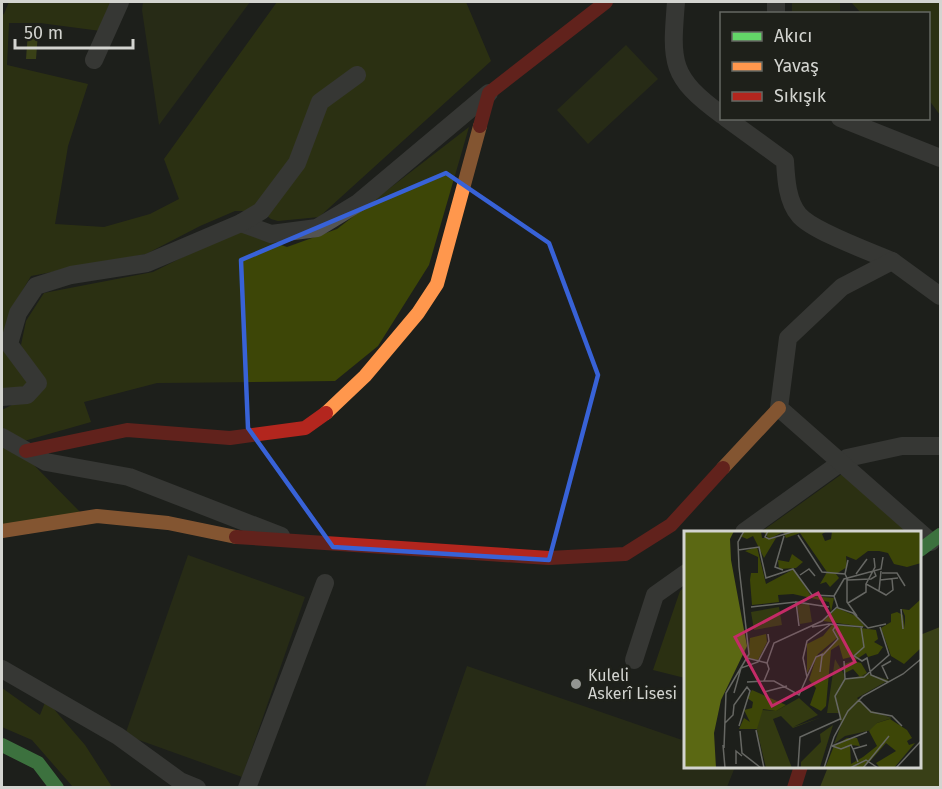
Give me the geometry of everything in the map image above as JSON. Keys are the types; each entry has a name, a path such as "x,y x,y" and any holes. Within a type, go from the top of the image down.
{"street":[{"path":"94,60 120,2"},
{"path":"241,223 271,234 317,228 358,203 489,93 606,2"},
{"path":"676,2 673,46 675,65 682,80 717,108"},
{"path":"2,397 27,395 38,383 9,344 18,314 36,286 71,275 147,263 241,223 261,211 297,163 320,102 357,75"},
{"path":"26,451 128,430 230,438 305,428 314,424 365,376 418,313 437,284 489,93"},
{"path":"729,120 785,161 787,189 799,215 831,235 892,261 940,296"},
{"path":"845,120 940,158"},
{"path":"2,531 97,516 168,523 248,539 549,558 625,554 671,525 779,408 788,338 842,287 892,261"},
{"path":"779,408 917,531"},
{"path":"2,437 46,462 129,477 291,540"},
{"path":"745,531 848,458 902,446 940,446"},
{"path":"634,660 655,594 684,574"},
{"path":"246,788 325,583"},
{"path":"2,669 118,736 180,781 196,788"},
{"path":"2,745 38,763 57,788"},
{"path":"794,788 800,768"}],"highlighted area":[{"path":"446,173 549,243 598,375 549,560 333,547 248,428 241,260"}],"shaded area":[{"path":"9,2 113,2 101,31 40,23 9,23 7,65 88,84 68,146 55,224 104,227 150,214 179,199 164,159 277,2 466,2 491,61 319,217 278,221 271,219 261,211 235,211 146,254 31,276 12,308 2,347 2,15"},
{"path":"143,2 250,2 159,125 142,10"},
{"path":"792,2 840,2 840,12 792,12"},
{"path":"851,2 940,2 940,115 930,101 930,12 860,12"},
{"path":"28,32 38,33 36,59 26,59"},
{"path":"626,45 658,79 588,144 557,110"},
{"path":"469,127 429,265 378,346 335,381 157,383 84,402 91,422 24,441 2,427 2,410 45,388 21,345 26,321 44,293 153,272 237,230 287,247 337,229"},
{"path":"2,347 29,382 23,389 2,390"},
{"path":"2,443 26,457 82,514 2,525"},
{"path":"842,474 911,531 762,531"},
{"path":"188,555 305,597 242,777 125,735"},
{"path":"684,588 684,678 653,670 680,591"},
{"path":"940,627 940,787 820,787 828,768 921,768 921,635"},
{"path":"467,666 684,741 684,768 735,768 727,787 425,787"},
{"path":"2,688 40,715 46,700 85,745 112,787 73,787 32,740 2,727"}],"traffic: fast":[{"path":"921,549 940,535"},
{"path":"2,745 38,763 57,788"}],"traffic: slow":[{"path":"326,413 365,376 418,313 437,284 480,126"},
{"path":"723,468 779,408"},
{"path":"2,531 97,516 168,523 236,537"}],"traffic: jam":[{"path":"480,126 489,93 606,2"},
{"path":"26,451 127,430 230,438 305,428 326,413"},
{"path":"236,537 549,558 625,554 671,525 723,468"},
{"path":"794,788 800,768"}],"place":[{"name":"Kuleli Askerî Lisesi","path":"576,684"}]}
